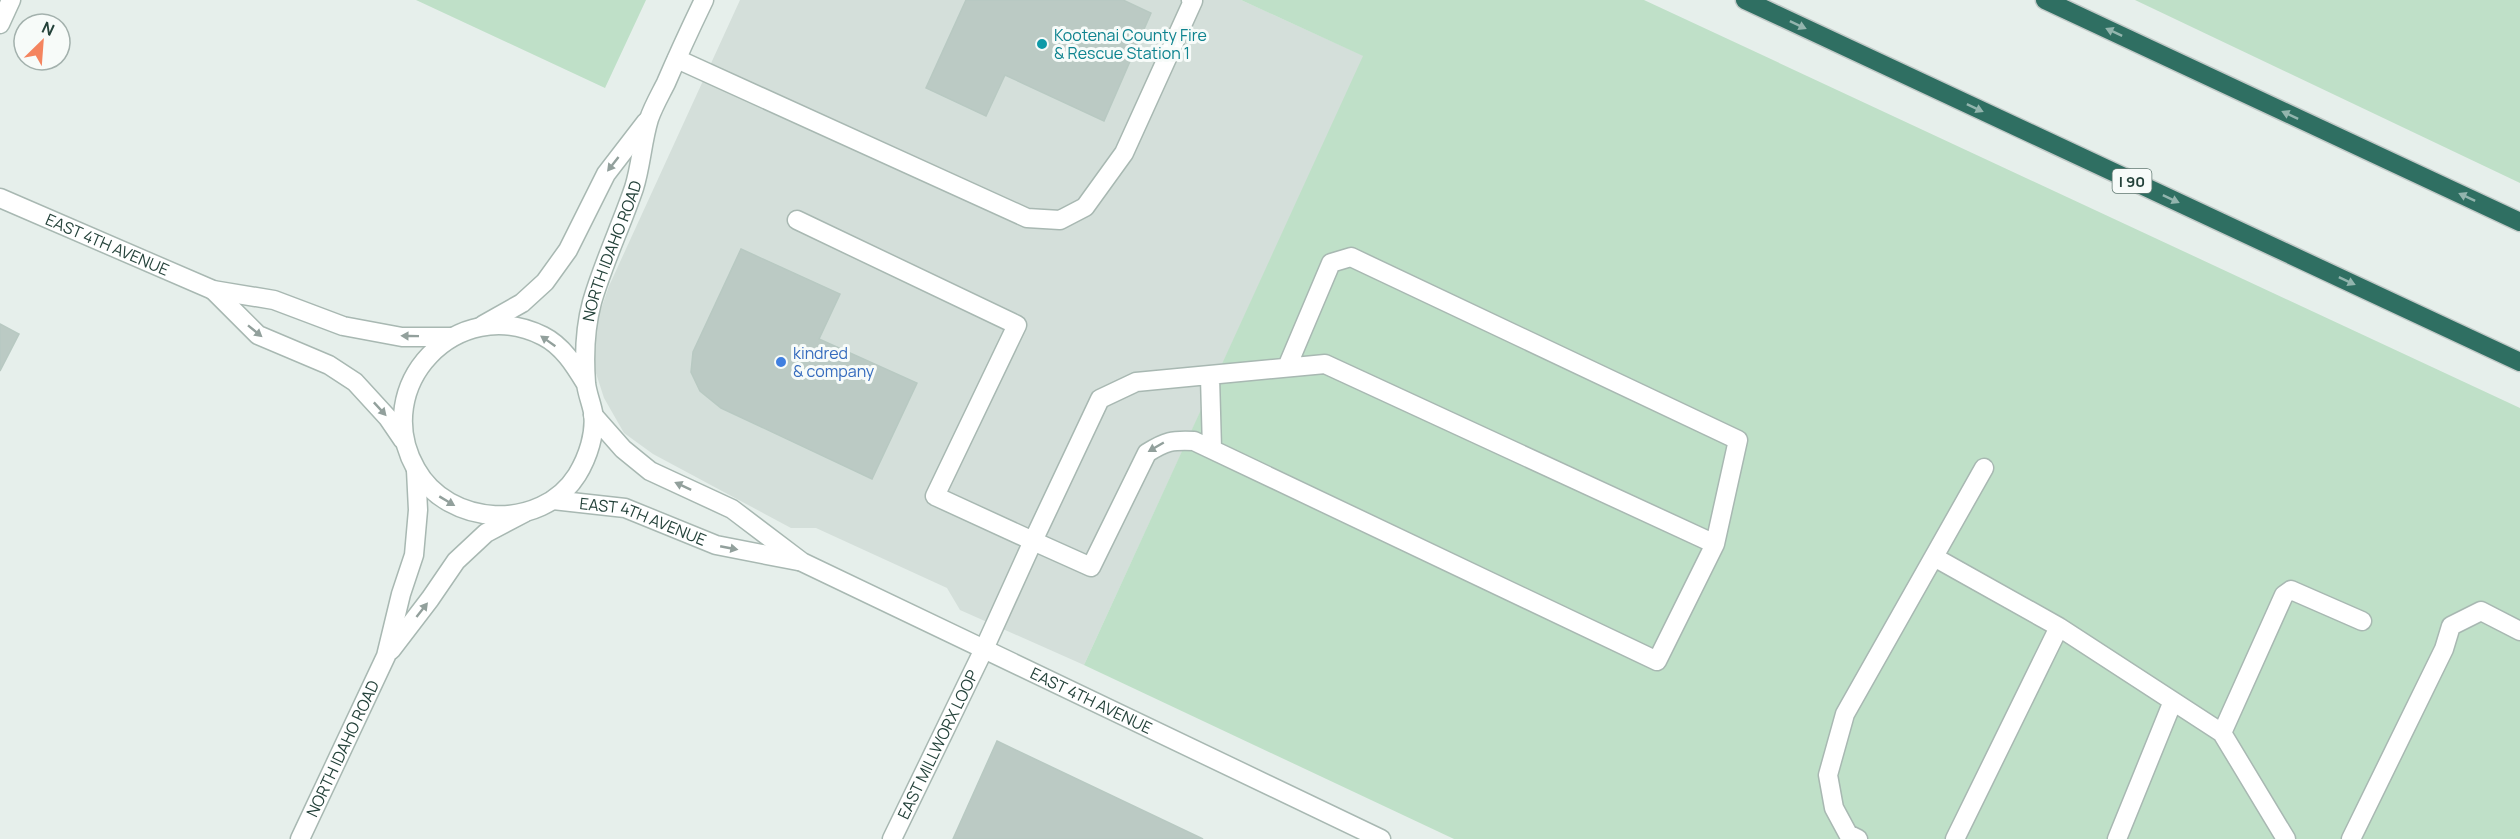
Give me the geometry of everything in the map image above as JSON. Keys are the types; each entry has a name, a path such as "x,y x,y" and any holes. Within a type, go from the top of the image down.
{"highway":[{"name":"I 90","path":"1745,0 2520,362"},
{"path":"2045,0 2520,222"}],"street":[{"path":"0,24 11,0"},
{"name":"NORTH IDAHO ROAD","path":"481,326 522,303 545,282 568,250 606,174 649,118 704,0"},
{"path":"677,59 1027,218 1060,220 1085,207 1124,153 1193,1 1191,0"},
{"name":"NORTH IDAHO ROAD","path":"586,384 585,337 592,303 635,185 649,118"},
{"name":"EAST 4TH AVENUE","path":"0,198 213,290 274,300 343,326 402,337 452,337"},
{"path":"797,220 1017,325 935,495 1091,567 1147,453 1163,442 1194,441 1657,662 1715,544 1738,440 1351,257 1331,262 1287,367"},
{"name":"EAST 4TH AVENUE","path":"213,290 258,335 329,365 355,382 388,418 404,442"},
{"path":"481,326 513,326 544,336 569,357 586,384 593,416 590,448 576,476 553,500 524,513 493,516 462,510 436,494 416,470 404,442 402,411 410,381 427,356 452,337 481,326"},
{"name":"EAST MILLWORX LOOP","path":"892,839 984,649 1100,399 1136,382 1325,364 1715,544"},
{"path":"1210,376 1212,449"},
{"name":"EAST 4TH AVENUE","path":"593,416 623,449 650,471 732,509 802,562 1381,839"},
{"path":"1858,839 1848,834 1834,808 1828,775 1845,714 1984,468"},
{"name":"NORTH IDAHO ROAD","path":"300,839 386,656 401,594 414,555 418,510 416,470"},
{"name":"EAST 4TH AVENUE","path":"553,500 625,508 716,545 802,562"},
{"name":"NORTH IDAHO ROAD","path":"386,656 456,561 486,533 524,513"},
{"path":"1934,557 2059,627 2222,733 2286,839"},
{"path":"2222,733 2284,595 2291,590 2362,621"},
{"path":"2351,839 2444,649 2451,626 2481,611 2520,631"},
{"path":"1955,839 2059,627"},
{"path":"2117,839 2173,701"}],"shaded area":[{"path":"740,0 1241,0 1364,56 1084,665 960,610 947,588 816,528 791,528 653,454 624,433 604,398 593,364 593,332 609,286"}],"green space":[{"path":"416,0 646,0 605,88"},
{"path":"1241,0 1644,0 2520,408 2520,839 1454,839 1084,665 1363,56"},
{"path":"2135,0 2520,0 2520,183"}],"building":[{"name":"Kootenai County Fire & Rescue Station 1","path":"966,0 1123,0 1151,13 1104,121 1005,75 986,116 926,88"},
{"name":"kindred & company","path":"741,249 840,294 819,339 917,383 872,479 721,408 700,391 691,372 693,352"},
{"path":"0,324 19,334 0,371"},
{"path":"997,741 1203,839 953,839"}],"place":[{"name":"Kootenai County Fire & Rescue Station 1","path":"1042,44"},
{"name":"kindred & company","path":"781,362"}]}
